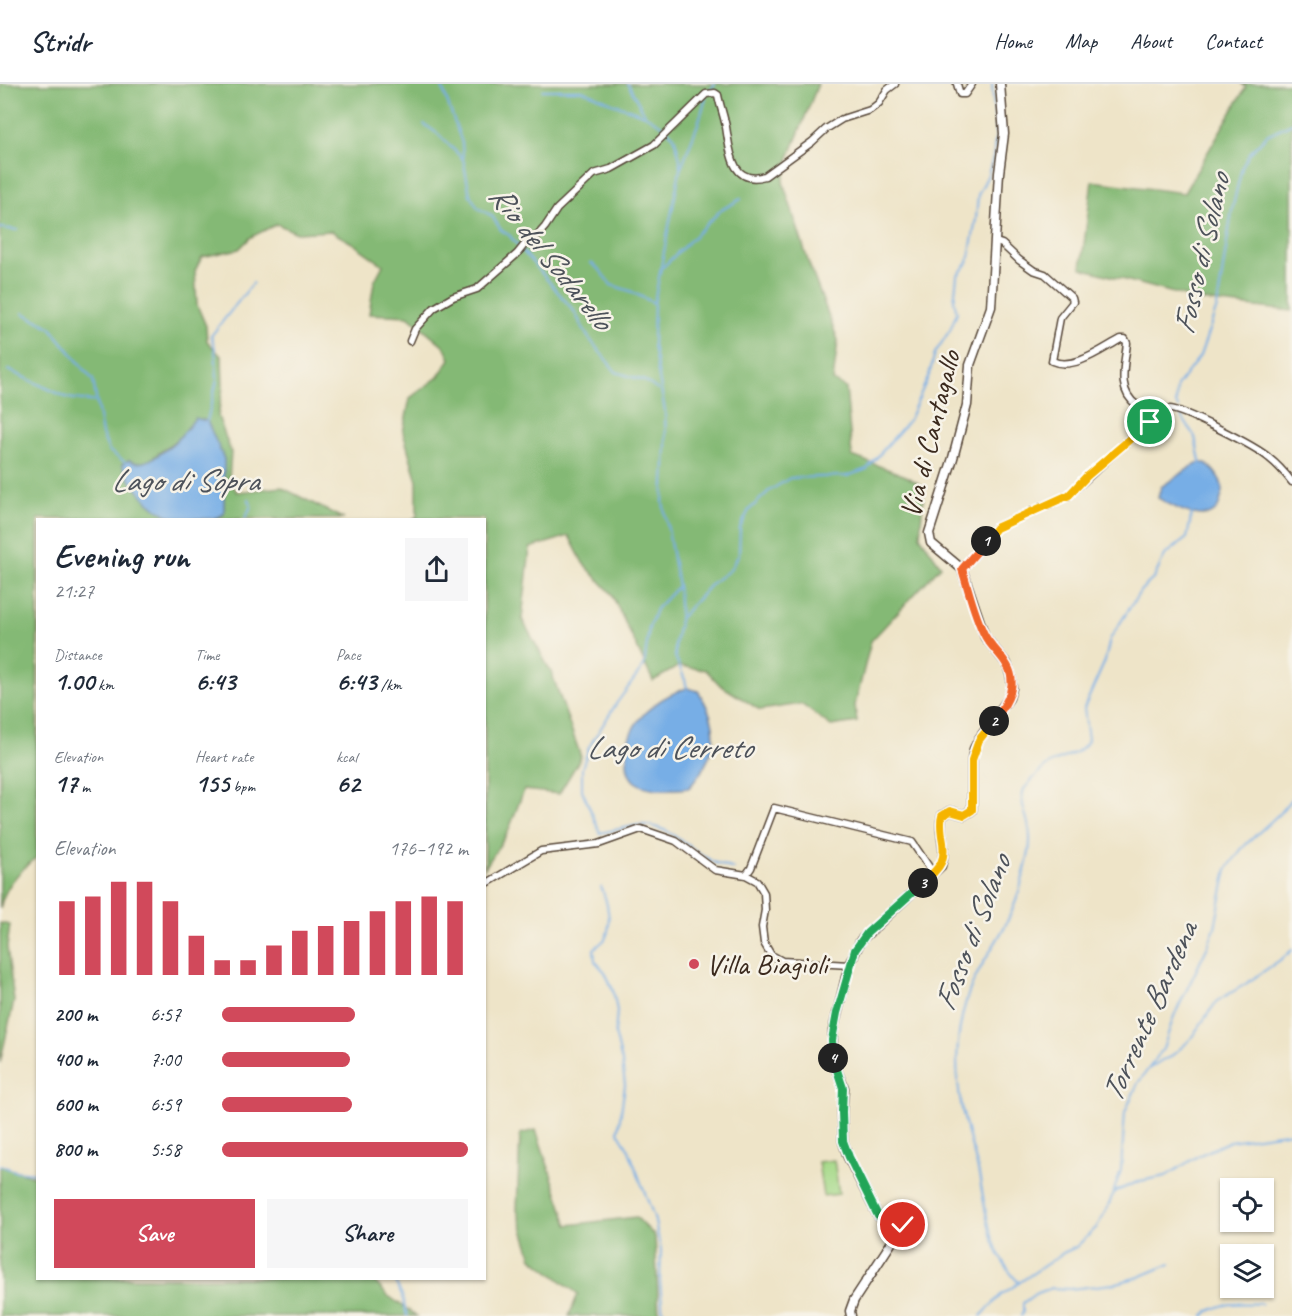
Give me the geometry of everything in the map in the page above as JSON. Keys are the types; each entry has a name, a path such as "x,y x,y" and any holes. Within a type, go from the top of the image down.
{"street":[{"path":"410,341 415,329 434,308 453,297 477,289 517,254 525,244 537,236 557,209 594,174 611,169 654,145 706,94 718,95 731,160 739,171 749,177 757,178 765,176 842,119 870,110 879,102 886,90 896,84"},
{"path":"957,84 960,94 965,94 972,84"},
{"name":"Via di Cantagallo","path":"962,569 931,543 929,532 967,405 970,364 991,307 993,252 996,242 999,173 1004,134 1000,84"},
{"path":"996,242 1002,243 1033,270 1045,274 1072,298 1073,302 1060,318 1052,361 1060,364 1079,361 1120,339 1125,339 1123,383 1126,391 1139,407 1160,414"},
{"path":"851,1316 850,1311 854,1300 903,1225 905,1214 900,1211 886,1219 878,1216 843,1141 843,1088 834,1063 832,1040 849,965 855,950 867,933 941,866 945,850 940,821 942,816 950,811 964,815 972,810 974,749 1009,698 1012,688 1007,664 985,637 962,569 996,528 1069,495 1087,476 1160,414 1173,408 1267,455 1292,482"},
{"path":"746,875 751,868 774,807 912,842 933,873"},
{"path":"486,884 541,851 599,844 642,829 676,841 715,870 746,875 757,881 764,893 765,910 762,927 764,943 771,955 782,962 849,965"}],"green space":[{"path":"0,84 818,84 788,160 783,182 809,264 838,340 833,381 846,388 852,456 906,476 924,487 920,536 941,566 871,641 855,705 857,722 831,726 801,704 760,710 720,685 706,670 679,666 653,681 611,593 583,563 569,536 530,548 522,619 552,674 581,757 559,794 524,790 508,832 486,866 486,518 414,518 417,516 417,481 403,432 410,398 438,377 450,359 444,346 408,316 369,314 374,282 383,265 331,231 297,233 277,224 251,237 239,249 202,257 195,271 197,305 206,326 207,341 222,357 223,387 218,416 231,452 229,479 237,492 281,487 342,518 218,518 224,514 224,459 217,445 185,433 146,463 135,464 160,511 173,518 36,518 36,858 14,880 5,893 0,909"},
{"path":"1242,84 1292,84 1292,311 1203,301 1081,268 1092,181 1184,193 1246,87"},
{"path":"0,923 10,925 7,947 14,1001 0,1063"},
{"path":"536,1130 568,1225 636,1217 655,1236 659,1316 569,1316 578,1294 532,1258 517,1210 520,1134"},
{"path":"834,1160 839,1194 823,1196 818,1162"},
{"path":"0,1166 36,1177 36,1280 373,1280 387,1295 417,1316 0,1316"}],"water":[{"name":"Lago di Sopra","path":"195,418 207,421 224,459 224,514 214,518 173,518 149,502 126,472 122,464 129,460 137,463 156,457 183,433"},
{"path":"1197,463 1206,463 1218,476 1222,486 1222,495 1217,508 1206,515 1187,512 1158,498 1161,487"},
{"name":"Lago di Cerreto","path":"687,688 698,691 706,705 714,730 711,753 706,764 689,788 661,789 640,785 629,775 627,761 631,733 635,725 654,705"}],"waterway":[{"name":"Rio del Sodarello","path":"441,84 462,143 470,195 478,208 492,216 501,230 509,235 574,311 588,337 616,372 645,381 658,390"},
{"path":"628,84 644,113"},
{"name":"Rio del Sodarello","path":"710,91 715,84"},
{"path":"680,618 712,583 730,570 739,554 740,528 749,510 769,491 790,478 847,476 867,469 909,420 929,375 935,353 950,330 957,312 954,301 957,276 968,263 978,195 993,158 996,135 992,84"},
{"path":"542,90 582,90 645,115 662,125 674,136 680,168"},
{"name":"Rio del Sodarello","path":"687,688 675,656 680,618 678,586 663,502 665,411 653,345 654,303 680,170 706,98"},
{"name":"Fosso di Solano","path":"1178,408 1177,386 1200,356 1217,307 1232,210 1242,167 1250,153 1267,135 1292,123"},
{"path":"424,124 438,134 462,158"},
{"path":"663,267 721,210 741,199"},
{"path":"0,228 18,230"},
{"path":"591,263 600,270 611,285 630,291 654,303"},
{"path":"207,421 217,380 215,348 211,336 253,283"},
{"path":"23,313 50,327 93,380 102,434 109,451 125,462"},
{"path":"8,370 68,398 97,402"},
{"name":"Fosso di Solano","path":"1180,414 1195,437 1201,466"},
{"path":"245,518 251,506 249,499"},
{"name":"Fosso di Solano","path":"1019,1283 1008,1270 994,1244 964,1117 959,1094 957,1065 961,1020 973,983 1006,924 1021,886 1030,839 1023,804 1024,789 1045,767 1085,745 1088,740 1084,708 1105,661 1110,639 1141,590 1154,578 1165,555 1187,538 1192,512"},
{"path":"678,586 656,609 649,628 644,666 616,704 589,747 582,768 582,790 600,833 649,825 667,831 713,862 734,869"},
{"name":"Torrente Bardena","path":"981,1316 1001,1295 1063,1253 1076,1247 1096,1228 1110,1202 1121,1170 1125,1112 1138,1083 1163,1049 1174,1016 1208,946 1215,927 1227,869 1243,847 1279,814 1292,798"},
{"path":"601,887 607,905 609,927 605,939 594,949 595,961 605,972 613,990 617,1011 615,1033 625,1085 618,1132 628,1148 654,1217 661,1250 660,1281 663,1316"},
{"path":"1147,1070 1169,1058 1189,1041 1217,1001 1244,985 1292,950"},
{"path":"1114,1192 1140,1181 1166,1176 1198,1156 1230,1141 1292,1132"},
{"path":"0,1165 15,1171 36,1173"},
{"path":"1021,1316 1023,1303 1035,1294 1052,1288 1070,1289 1113,1284 1139,1277 1170,1264"},
{"path":"394,1280 402,1295 407,1316"},
{"path":"1203,1316 1223,1305 1262,1304"}],"place":[{"name":"Villa Biagioli","path":"694,964"}],"route":[{"path":"903,1225 905,1214 903,1212 897,1211 886,1219 878,1216 849,1157 843,1141 843,1088 834,1063 832,1040 849,965 855,950 867,933 941,866 945,850 940,821 945,812 964,815 969,814 972,810 974,806 972,760 974,749 1009,698 1012,688 1007,664 985,637 962,569 996,528 1069,495 1087,476 1150,422"}]}
